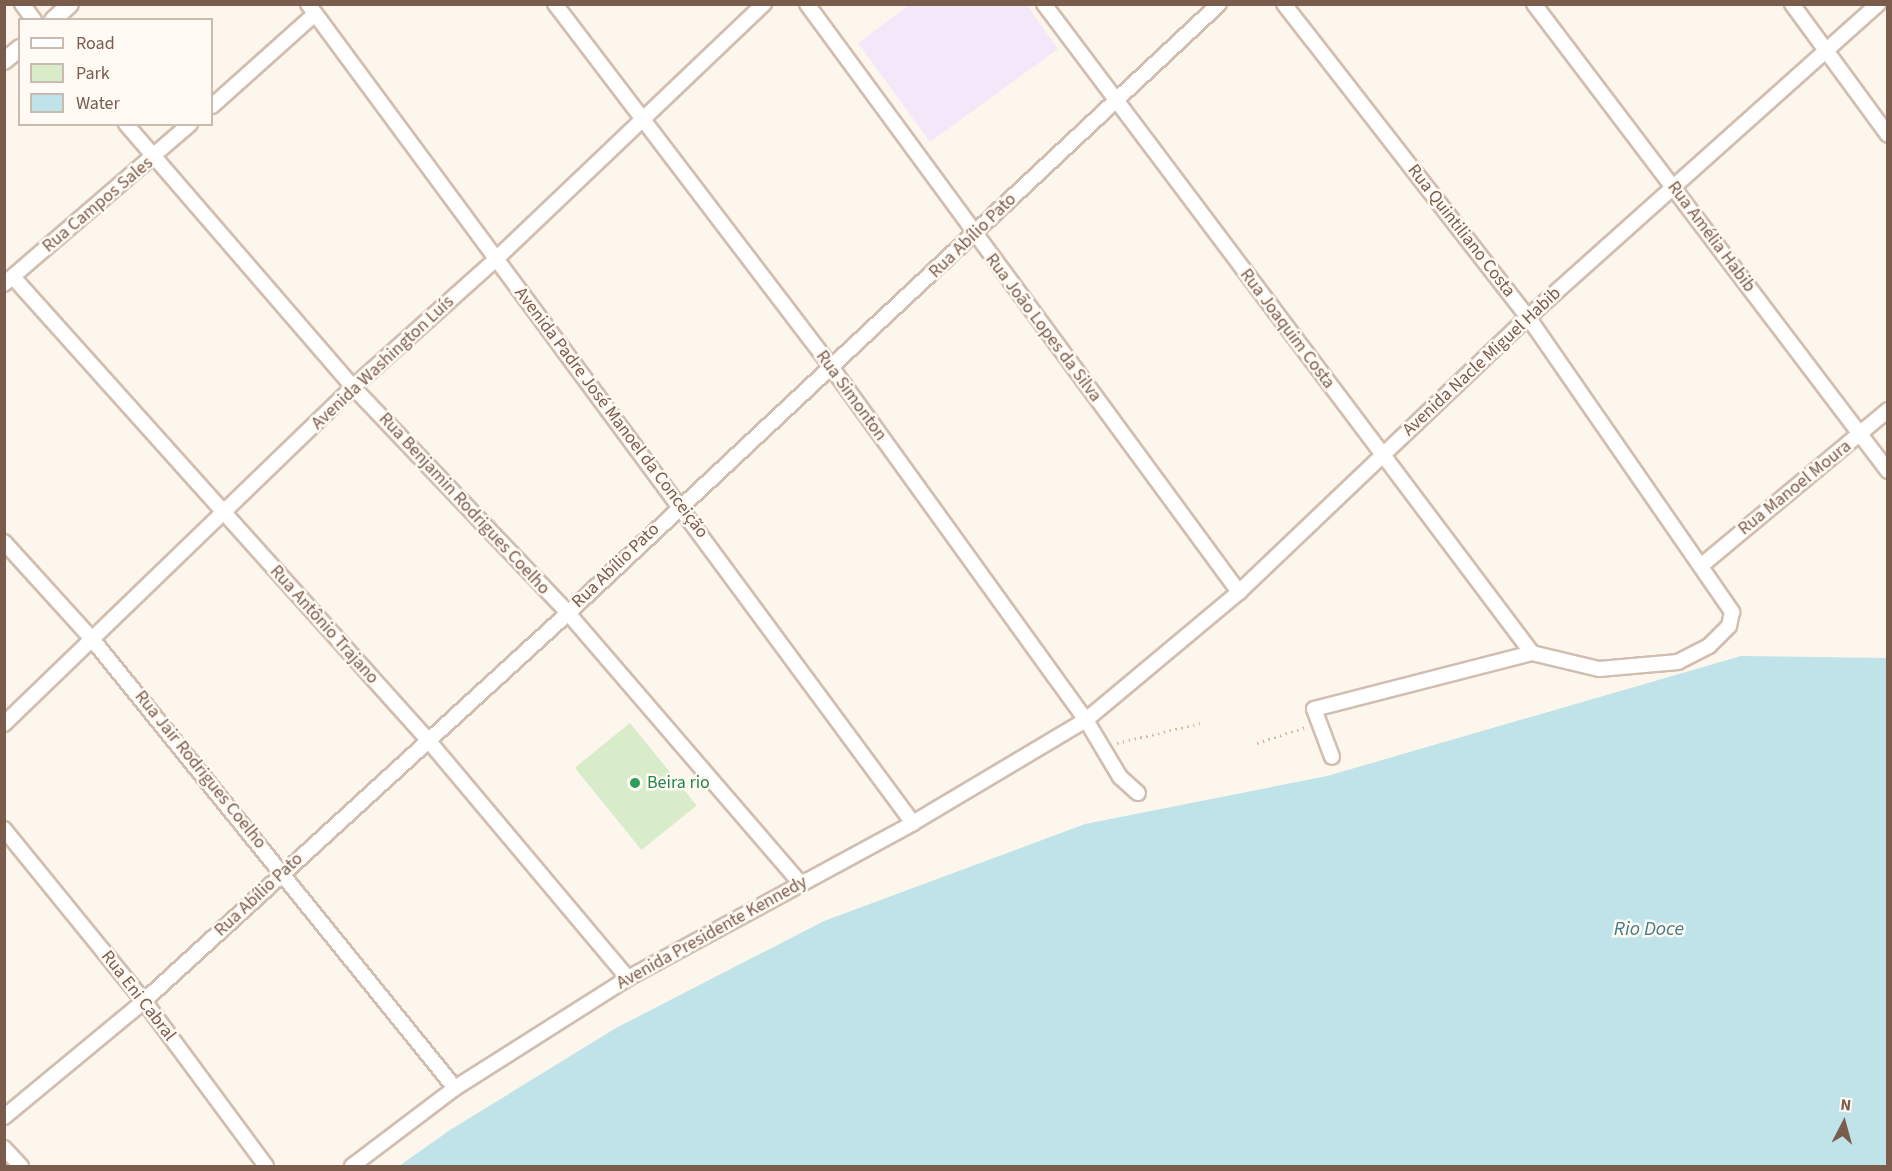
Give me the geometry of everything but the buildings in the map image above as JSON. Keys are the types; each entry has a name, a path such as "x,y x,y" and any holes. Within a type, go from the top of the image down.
{"street":[{"path":"22,4 32,18"},
{"path":"55,18 70,4"},
{"name":"Rua Simonton","path":"555,4 641,121 832,368 1086,720 1100,747 1120,777 1138,793"},
{"name":"Avenida Washington Luís","path":"4,724 225,514 353,387 496,259 764,4"},
{"name":"Rua João Lopes da Silva","path":"807,4 974,236 1239,592"},
{"name":"Rua Joaquim Costa","path":"1044,4 1113,100 1532,653"},
{"name":"Rua Abílio Pato","path":"4,1117 144,1001 568,613 680,504 832,368 974,236 1113,100 1219,4"},
{"name":"Rua Quintiliano Costa","path":"1284,4 1528,317 1702,565 1732,612 1729,626 1709,646 1678,662 1599,669 1532,653"},
{"name":"Rua Amélia Habib","path":"1534,4 1887,471"},
{"path":"1792,4 1887,135"},
{"name":"Avenida Nacle Miguel Habib","path":"1086,720 1239,592 1528,317 1878,4"},
{"path":"213,105 311,9"},
{"name":"Avenida Padre José Manoel da Conceição","path":"311,9 680,504 913,823"},
{"path":"4,61 18,50"},
{"name":"Rua Benjamin Rodrigues Coelho","path":"128,126 353,387 568,613 801,884"},
{"name":"Rua Campos Sales","path":"9,281 188,126"},
{"name":"Rua Antônio Trajano","path":"9,281 225,514 428,740 628,978"},
{"name":"Rua Manoel Moura","path":"1702,565 1887,410"},
{"name":"Rua Jair Rodrigues Coelho","path":"4,542 92,639 283,872 455,1089"},
{"path":"1332,757 1314,709 1532,653"},
{"name":"Avenida Presidente Kennedy","path":"352,1167 455,1089 628,978 913,823 1086,720"},
{"name":"Rua Eni Cabral","path":"4,829 144,1001 266,1167"},
{"path":"4,1148 21,1167"}],"path":[{"path":"1100,747 1205,723"},
{"path":"1257,743 1319,723"}],"shaded area":[{"path":"909,5 1027,5 1058,49 930,142 858,43"}],"green space":[{"name":"Beira rio","path":"630,723 697,805 642,850 575,768"}],"water":[{"name":"Rio Doce","path":"1741,656 1887,658 1887,1166 399,1166 450,1130 616,1028 824,921 1085,824 1327,776"}],"place":[{"name":"Beira rio","path":"635,783"}]}
